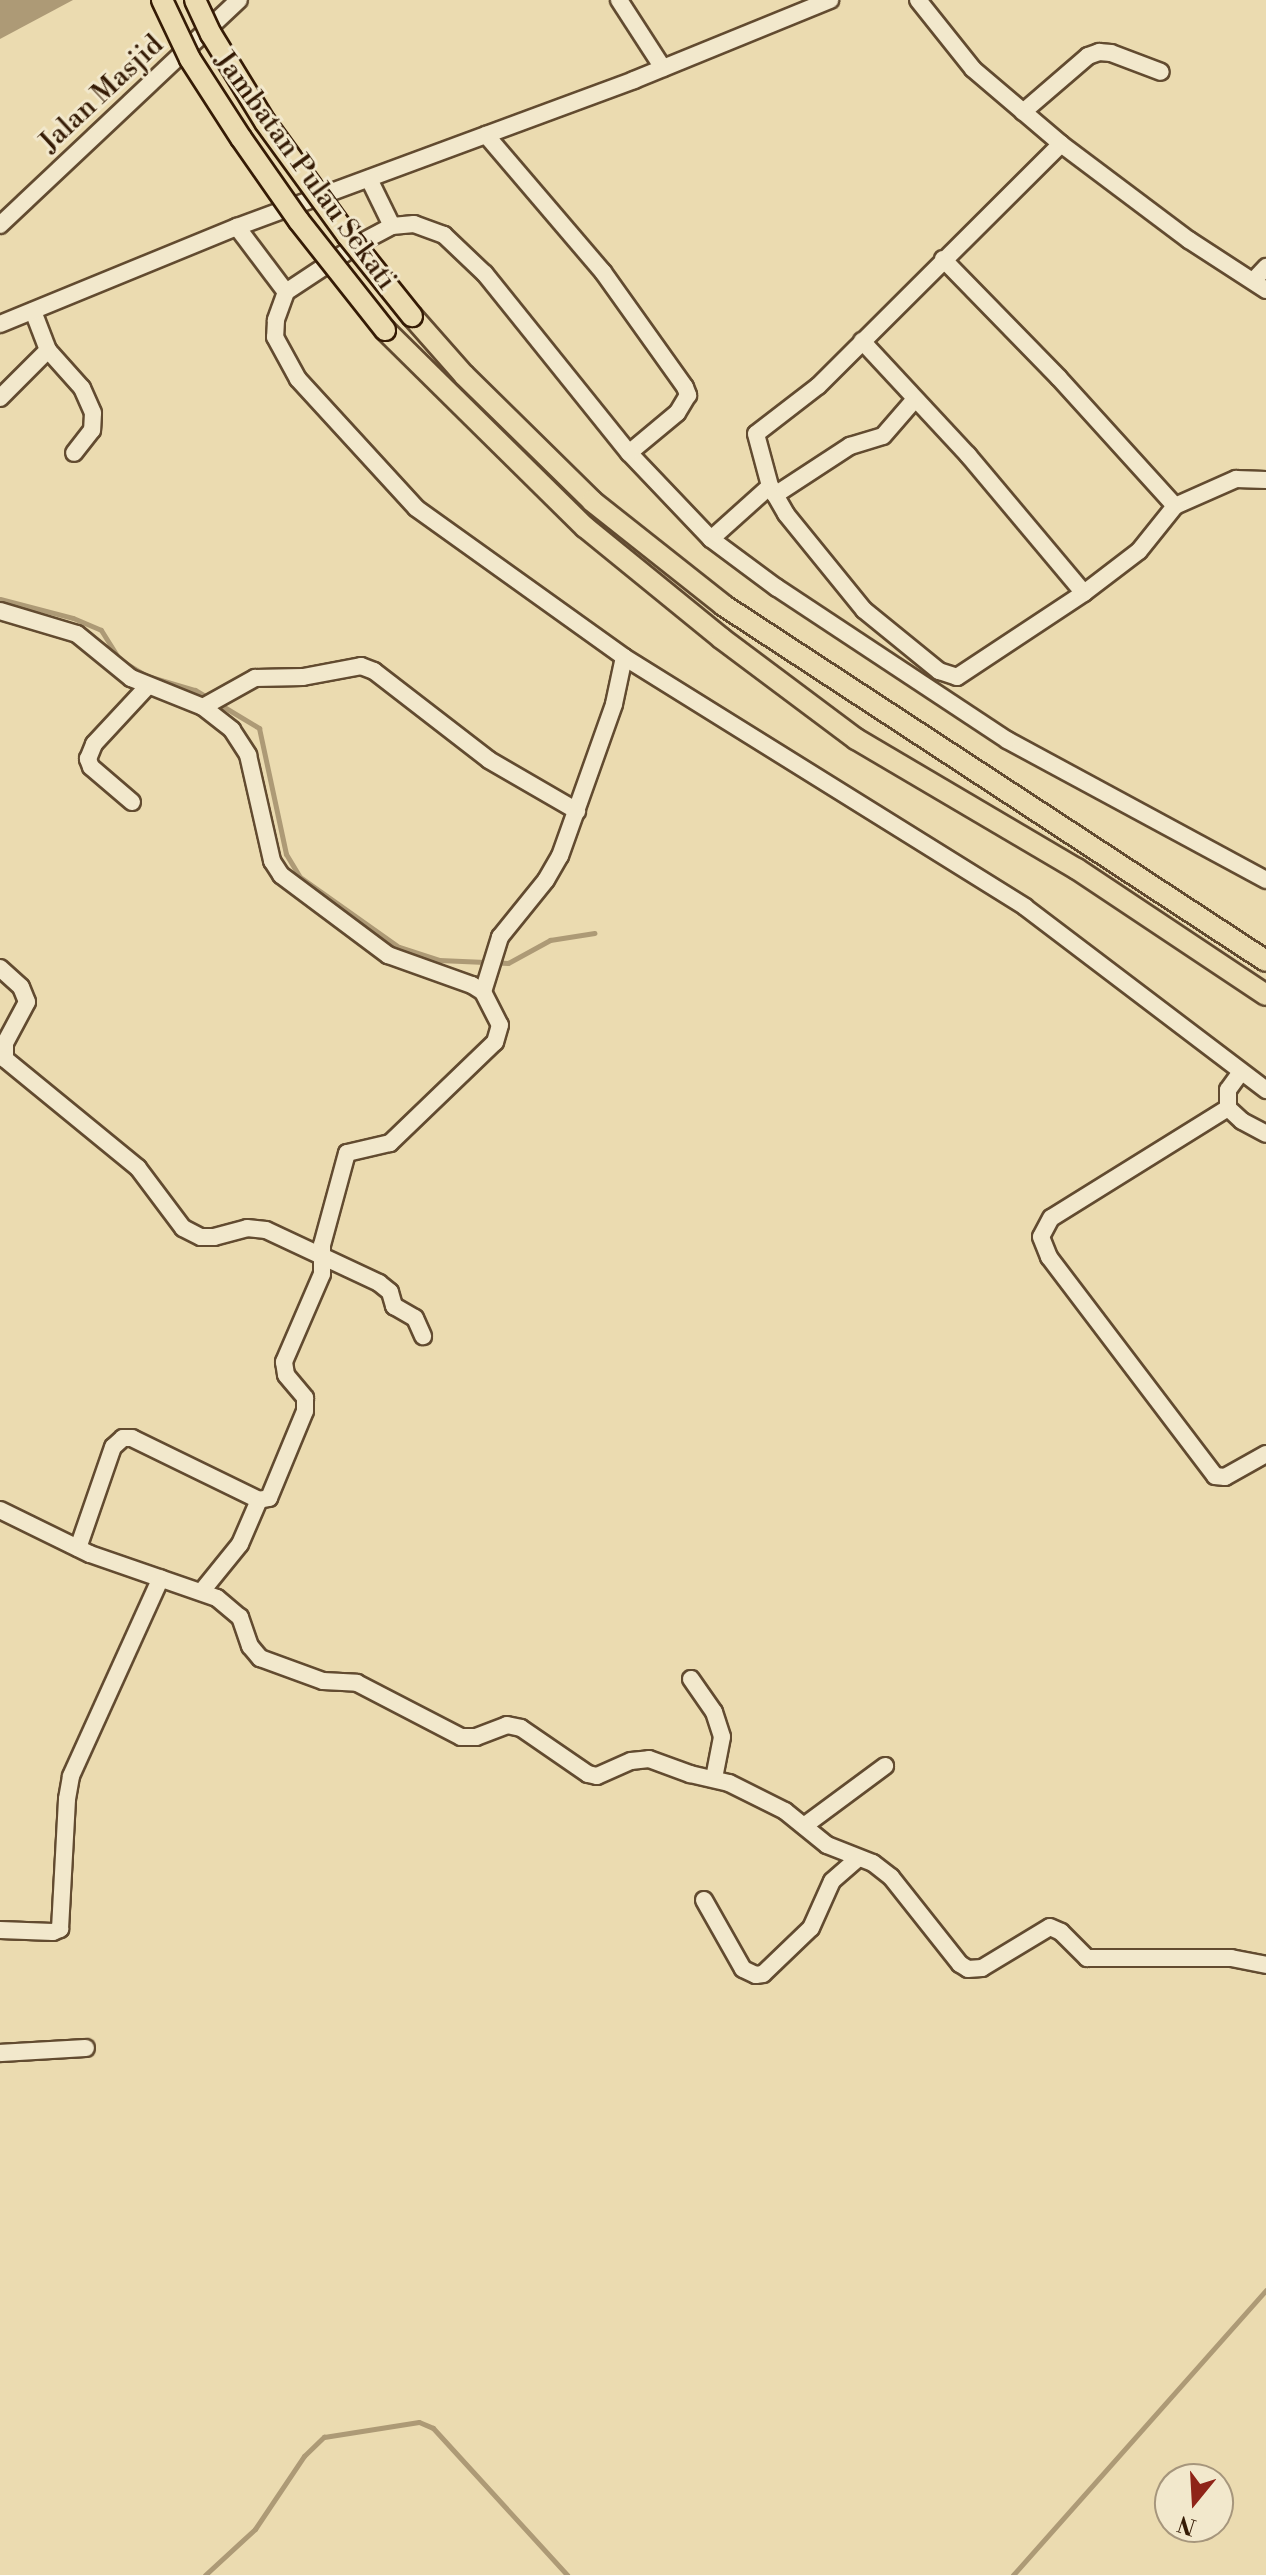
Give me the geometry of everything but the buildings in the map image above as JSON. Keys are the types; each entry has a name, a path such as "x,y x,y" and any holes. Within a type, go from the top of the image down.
{"main road":[{"name":"Jambatan Pulau Sekati","path":"162,0 190,59 241,138 299,221 385,330 585,527 721,638 856,739 1077,869 1266,995"},
{"name":"Jambatan Pulau Sekati","path":"195,0 211,34 265,122 347,235 464,375 592,501 723,605 1266,961"}],"street":[{"name":"Jalan Masjid","path":"0,225 239,0"},
{"path":"619,0 663,68"},
{"path":"0,324 237,227 663,68 830,0"},
{"path":"918,0 973,69 1061,144 1189,240 1260,285 1266,267"},
{"path":"1023,112 1088,56 1099,52 1111,53 1161,72"},
{"path":"486,135 603,272 685,387 686,401 677,413 629,453"},
{"path":"1061,144 818,386 756,434 772,491 786,514 864,610 948,677 964,675 1084,593 1139,551 1175,506 1236,479 1266,480"},
{"path":"369,179 392,226"},
{"path":"1266,880 1007,740 711,539 629,453 485,274 444,235 414,224 392,226 286,292 276,320 275,337 298,379 398,491 624,657 1025,907 1266,1090"},
{"path":"237,227 286,292"},
{"path":"943,259 1059,378 1175,506"},
{"path":"33,311 48,350 82,388 93,413 92,430 74,453"},
{"path":"862,341 1084,593"},
{"path":"0,398 48,350"},
{"path":"711,539 772,491 850,446 883,436 915,399"},
{"path":"846,633 864,610"},
{"path":"0,611 77,634 131,678 147,687 212,703 241,739 272,861 281,875 388,955 464,980 483,992 500,1025 495,1042 390,1143 347,1153 322,1245 322,1274 284,1362 286,1375 305,1398 305,1411 272,1493 259,1500 240,1544 202,1591"},
{"path":"483,992 500,937 546,880 560,856 620,683 624,657"},
{"path":"212,703 265,676 303,677 361,666 374,671 489,760 577,811"},
{"path":"938,694 948,677"},
{"path":"132,802 91,767 88,759 94,744 147,687"},
{"path":"0,968 21,987 27,1002 5,1043 5,1059 138,1168 183,1228 201,1237 257,1228 387,1289 394,1306 415,1318 423,1336"},
{"path":"1241,1072 1228,1090 1228,1108 1242,1121 1266,1134"},
{"path":"1228,1108 1051,1218 1041,1237 1049,1257 1215,1476 1225,1477 1266,1454"},
{"path":"78,1548 113,1447 123,1438 132,1438 259,1500"},
{"path":"0,1510 78,1548 217,1598 240,1617 250,1646 260,1658 323,1681 357,1683 461,1737 476,1737 507,1725 521,1728 588,1774 597,1776 631,1761 649,1759 714,1778 785,1811 827,1845 873,1863 891,1877 960,1964 968,1969 982,1968 1050,1927 1061,1932 1087,1958 1231,1958 1266,1965"},
{"path":"0,1930 53,1932 60,1929 71,1776 161,1578"},
{"path":"691,1679 714,1712 722,1737 714,1778"},
{"path":"804,1826 885,1766"},
{"path":"704,1900 743,1969 756,1975 763,1974 811,1928 832,1881 858,1858"},
{"path":"0,2053 86,2048"}],"shaded area":[{"path":"0,0 73,0 0,39"}],"waterway":[{"path":"0,599 73,618 101,630 120,660 147,676 195,690 210,699"},
{"path":"219,704 259,728 286,854 300,877 399,947 439,960 508,963 550,940 594,933"},
{"path":"1013,2575 1266,2290"},
{"path":"205,2575 255,2529 304,2456 324,2437 419,2422 433,2428 567,2575"}]}
